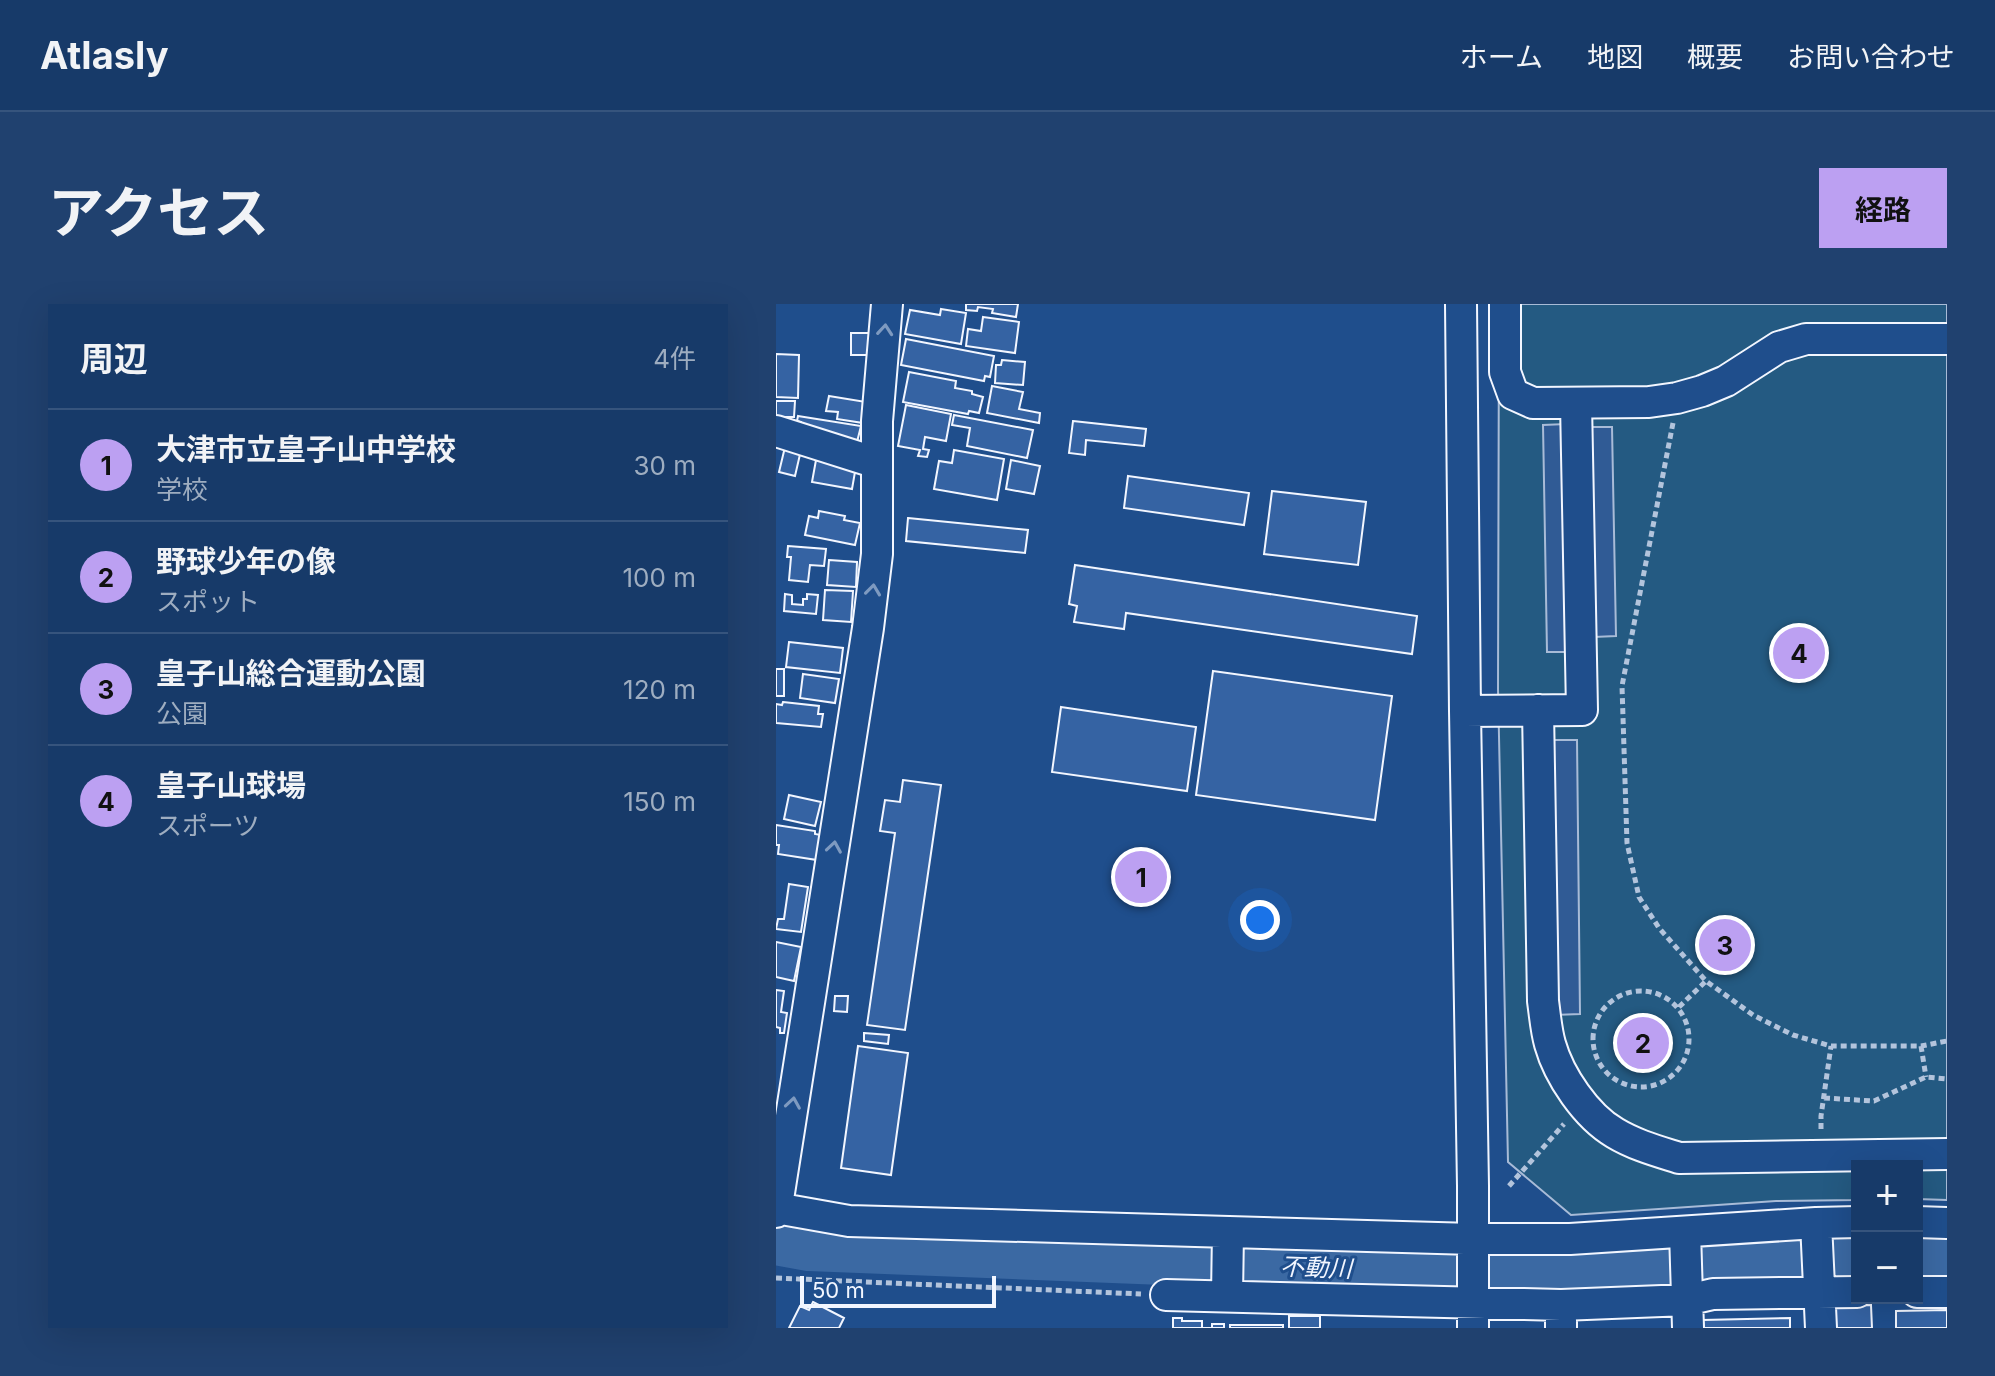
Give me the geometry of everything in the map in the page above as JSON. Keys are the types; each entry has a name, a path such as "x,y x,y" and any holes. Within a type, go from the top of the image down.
{"street":[{"path":"887,304 877,421 877,554 868,628 776,1209 849,1221 1228,1232 1473,1247 1539,1240 1851,1222"},
{"path":"1461,304 1473,1316"},
{"path":"1505,304 1505,372 1513,394 1533,403 1649,402 1677,398 1726,381 1779,347 1806,339 1947,339"},
{"path":"1465,711 1582,710 1576,403"},
{"path":"776,431 877,463"},
{"path":"1538,710 1543,1001 1550,1044 1562,1074 1582,1104 1612,1131 1641,1146 1679,1158 1947,1154"},
{"path":"1923,1222 1947,1223"},
{"path":"1817,1224 1821,1328"},
{"path":"1227,1296 1228,1232"},
{"path":"1685,1233 1687,1309"},
{"path":"1166,1295 1227,1296 1473,1316 1561,1316 1687,1309 1713,1294 1851,1292"},
{"path":"1923,1292 1947,1292"}],"path":[{"path":"1677,398 1622,686 1627,843 1639,897 1659,928 1706,981 1753,1015 1793,1035 1831,1046 1921,1046 1947,1041"},
{"path":"1679,1007 1706,981"},
{"path":"1631,991 1657,992 1679,1007 1691,1034 1685,1064 1663,1084 1633,1088 1607,1075 1593,1052 1593,1026 1607,1004 1631,991"},
{"path":"1821,1157 1821,1116 1831,1046"},
{"path":"1921,1046 1926,1077"},
{"path":"1824,1098 1874,1101 1926,1077 1947,1079"},
{"path":"1509,1186 1582,1104"},
{"path":"776,1278 1166,1295"}],"shaded area":[{"path":"1499,304 1947,304 1947,1200 1923,1199 1923,1160 1851,1160 1851,1200 1776,1201 1571,1215 1508,1162 1498,689"},
{"path":"1566,424 1571,652 1547,652 1543,425"},
{"path":"1590,427 1612,427 1616,636 1594,637"},
{"path":"1552,740 1577,740 1580,1014 1554,1015"}],"building":[{"path":"966,304 1018,304 1016,317 992,313 993,309 978,307 977,311 966,310"},
{"path":"941,309 966,313 961,344 905,334 910,310 940,315"},
{"path":"983,317 1019,322 1015,353 966,346 968,329 981,331"},
{"path":"851,333 869,333 869,355 851,355"},
{"path":"906,339 994,356 990,377 985,376 984,381 901,365"},
{"path":"776,354 799,355 798,398 776,397"},
{"path":"1002,360 1025,362 1023,385 995,383 996,365 1001,365"},
{"path":"909,372 956,381 955,388 983,397 979,413 969,411 968,414 903,402"},
{"path":"992,386 1023,392 1019,409 1040,413 1039,423 987,413"},
{"path":"829,396 866,402 863,423 837,419 838,412 826,411"},
{"path":"776,401 795,401 794,417 776,417"},
{"path":"906,405 951,414 946,441 925,437 923,449 929,450 927,457 918,456 920,450 898,446"},
{"path":"954,415 1033,430 1027,458 967,446 970,428 952,425"},
{"path":"798,416 861,426 856,446 801,432"},
{"path":"1073,421 1146,429 1144,446 1086,440 1085,455 1069,453"},
{"path":"785,447 801,450 795,476 779,472"},
{"path":"954,450 1004,459 997,500 934,489 939,461 952,463"},
{"path":"816,460 853,467 852,489 812,482"},
{"path":"1011,460 1040,466 1034,494 1006,489"},
{"path":"1128,476 1249,493 1244,525 1124,508"},
{"path":"1272,491 1366,502 1358,565 1264,554"},
{"path":"819,511 845,516 844,520 860,523 855,545 805,535 809,516 818,518"},
{"path":"908,518 1028,530 1025,553 906,541"},
{"path":"788,546 826,549 824,566 810,565 808,582 789,580 791,557 787,557"},
{"path":"829,560 857,562 856,587 827,585"},
{"path":"1075,565 1417,616 1412,654 1126,613 1124,629 1074,622 1077,606 1069,604"},
{"path":"825,590 853,591 851,622 823,620"},
{"path":"785,594 792,595 792,604 803,605 807,594 818,595 816,614 784,611"},
{"path":"789,642 843,648 840,673 786,667"},
{"path":"776,669 784,669 784,696 776,696"},
{"path":"1213,671 1392,696 1375,820 1196,795"},
{"path":"803,674 839,679 835,703 800,698"},
{"path":"783,702 819,706 818,714 823,714 821,727 776,723 776,704 782,705"},
{"path":"1061,707 1196,727 1187,791 1052,772"},
{"path":"903,780 941,785 905,1030 867,1025 895,833 880,831 885,800 900,802"},
{"path":"789,795 821,802 815,826 784,819"},
{"path":"776,825 815,831 815,834 821,835 817,860 778,854"},
{"path":"789,884 808,887 801,932 776,929 778,919 784,919"},
{"path":"776,942 801,947 794,981 776,977"},
{"path":"776,990 784,991 781,1012 787,1013 784,1033 776,1027"},
{"path":"835,996 848,996 847,1012 834,1011"},
{"path":"864,1033 889,1035 888,1044 864,1041"},
{"path":"858,1046 908,1053 891,1175 841,1168"},
{"path":"813,1302 844,1318 839,1328 789,1328 800,1306 809,1310"},
{"path":"1871,1305 1872,1328 1833,1328 1832,1306"},
{"path":"1947,1310 1947,1328 1896,1328 1896,1311"},
{"path":"1289,1316 1320,1316 1320,1328 1289,1328"},
{"path":"1173,1318 1202,1321 1202,1328 1173,1328"},
{"path":"1790,1318 1790,1328 1704,1328 1703,1320"},
{"path":"1212,1324 1224,1324 1224,1328 1212,1328"},
{"path":"1230,1325 1283,1325 1283,1328 1230,1328"}],"waterway":[{"name":"不動川","path":"776,1242 809,1248 1541,1277 1851,1257"},
{"name":"不動川","path":"1923,1257 1947,1257"}],"place":[{"name":"皇子山球場","path":"1799,653"},
{"name":"大津市立皇子山中学校","path":"1141,877"},
{"name":"皇子山総合運動公園","path":"1725,945"},
{"name":"野球少年の像","path":"1643,1043"}]}
